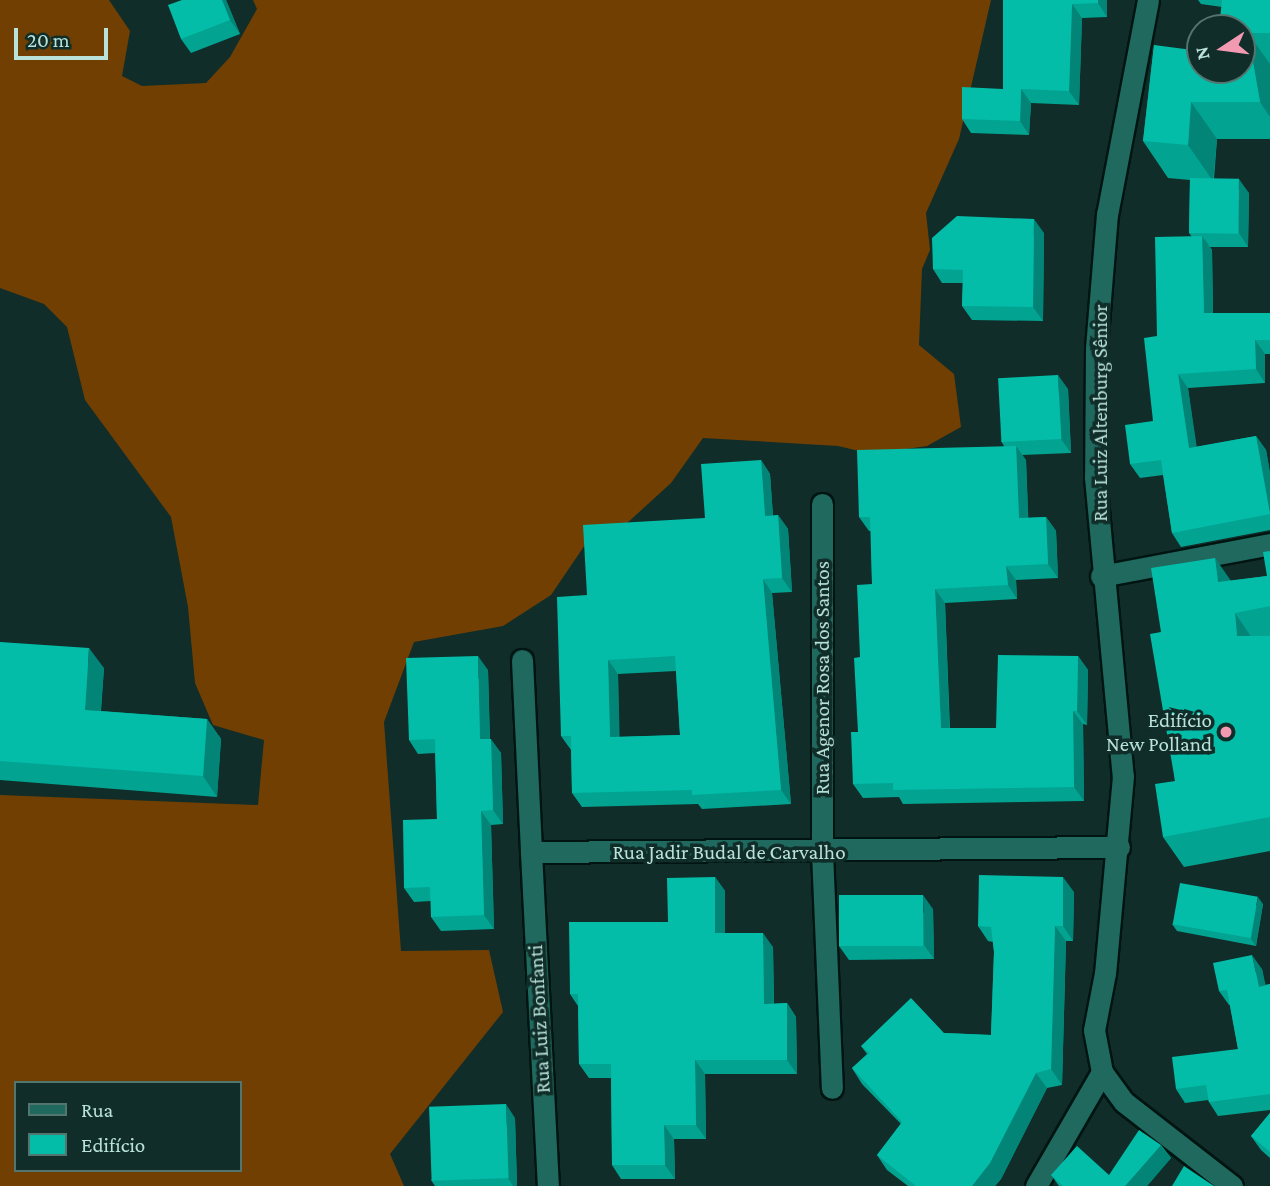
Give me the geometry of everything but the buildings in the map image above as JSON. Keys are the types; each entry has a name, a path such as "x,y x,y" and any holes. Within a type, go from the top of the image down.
{"street":[{"name":"Rua Luiz Altenburg Sênior","path":"1147,0 1107,214 1096,349 1095,477 1101,576 1118,687 1124,776 1119,847 1094,1030 1102,1072 1124,1102 1231,1186"},
{"name":"Rua Agenor Rosa dos Santos","path":"822,504 822,852 832,1088"},
{"path":"1101,576 1270,544"},
{"path":"522,660 531,852"},
{"name":"Rua Jadir Budal de Carvalho","path":"531,852 822,852 1119,847"},
{"name":"Rua Luiz Bonfanti","path":"531,852 548,1186"},
{"path":"1036,1186 1102,1072"}],"shaded area":[{"path":"0,0 109,0 130,31 122,76 142,86 206,83 230,57 257,9 253,0 991,0 959,139 926,213 930,250 922,269 919,345 954,374 961,427 927,446 872,454 838,446 703,438 671,483 625,525 589,539 551,595 503,626 414,642 384,722 401,951 489,950 503,1012 390,1154 404,1186 0,1186 0,795 258,805 264,740 213,725 195,683 188,607 171,517 85,400 67,327 44,304 0,288"}],"place":[{"name":"Edifício New Polland","path":"1226,732"}]}
